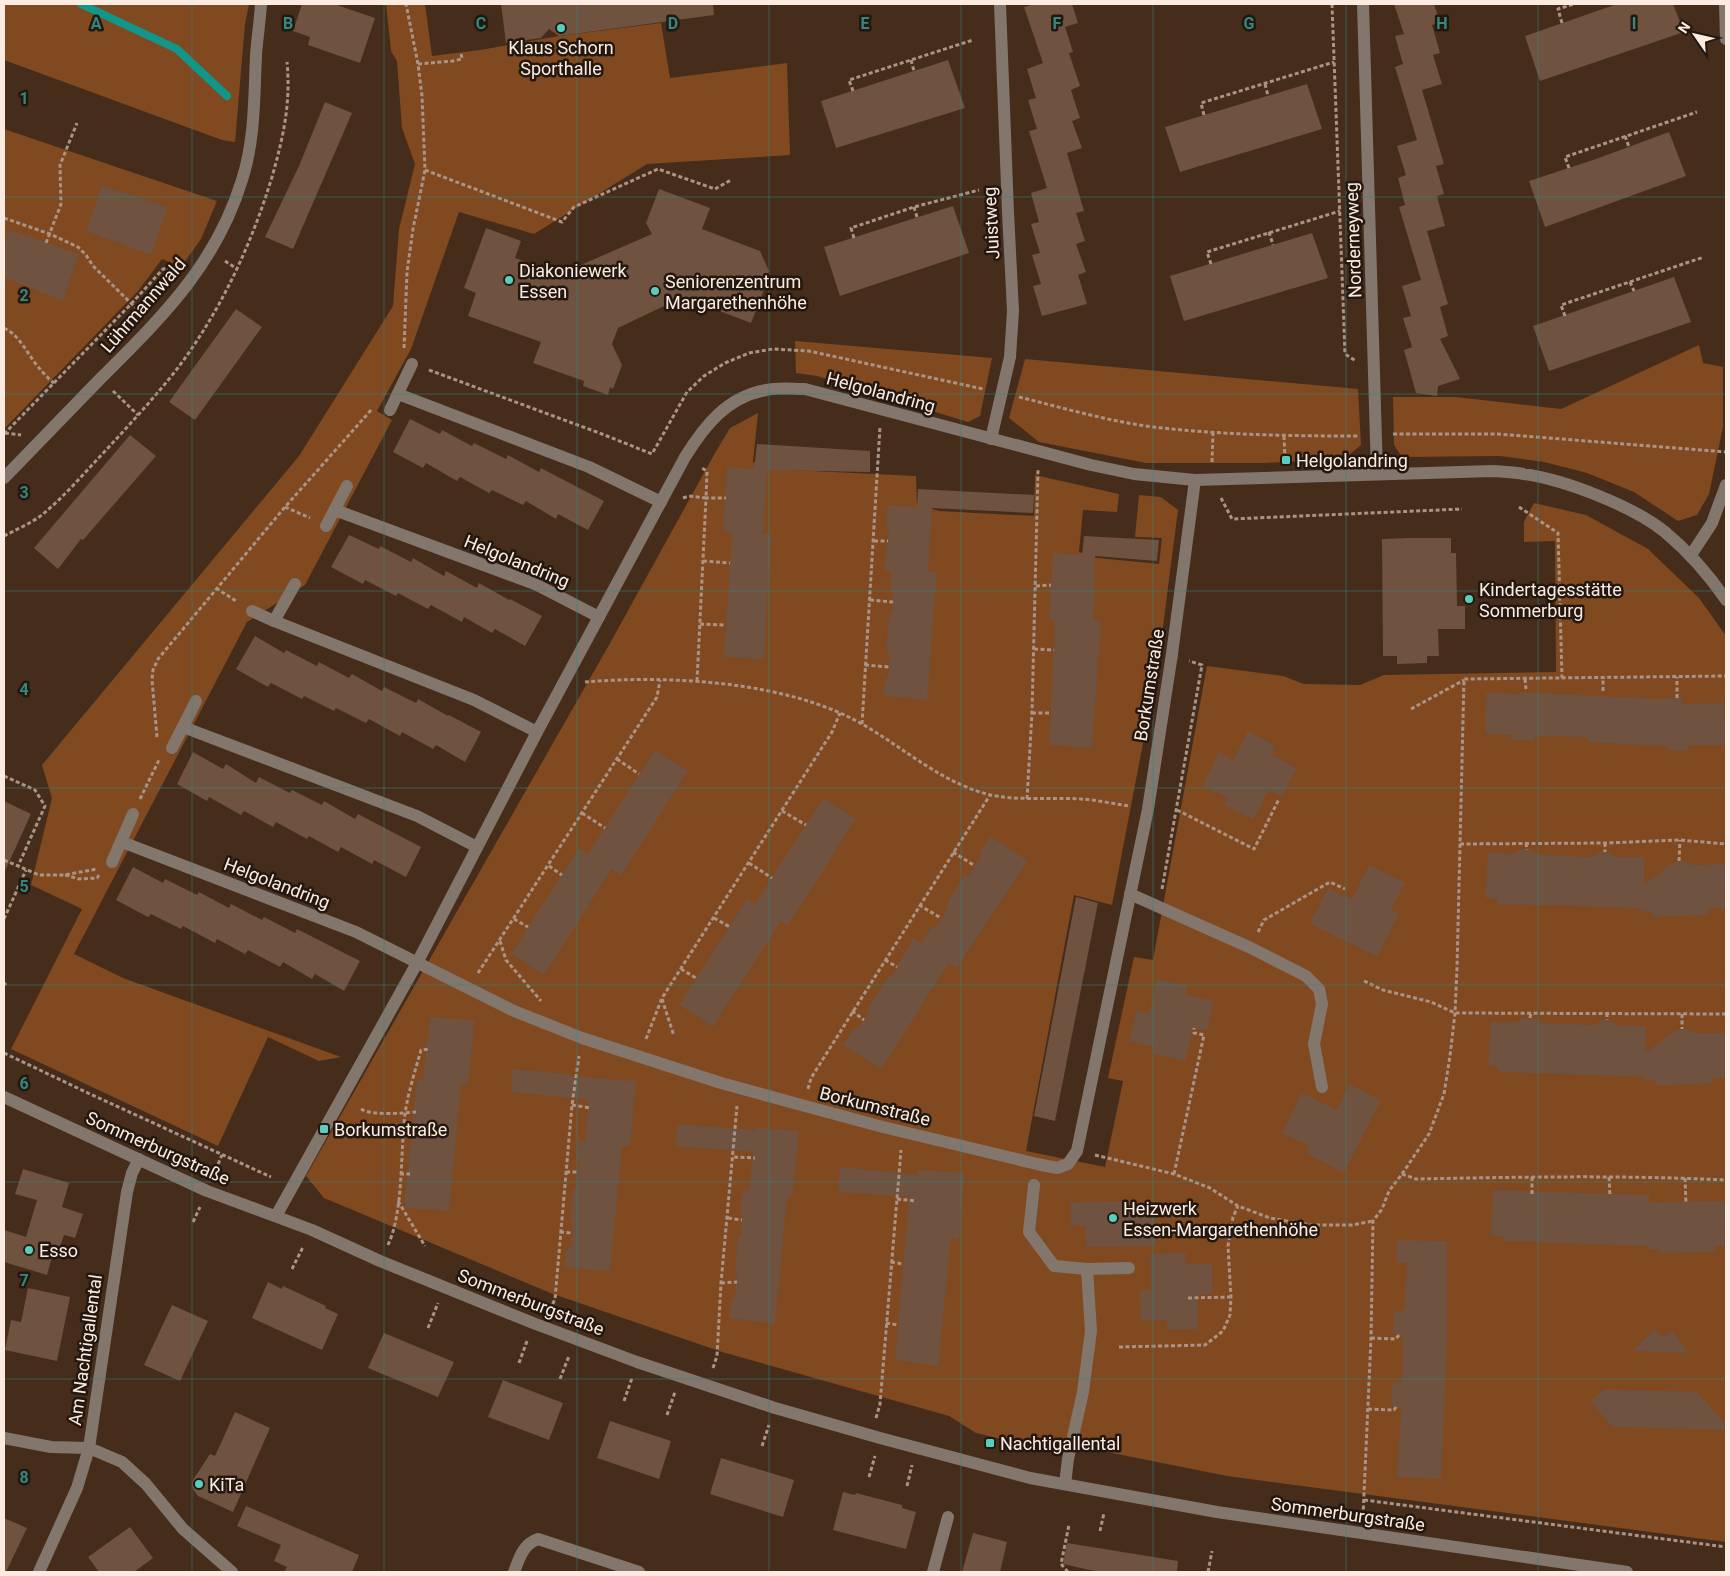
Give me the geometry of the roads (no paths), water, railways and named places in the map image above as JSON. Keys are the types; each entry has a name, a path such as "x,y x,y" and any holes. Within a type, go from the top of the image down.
{"street":[{"name":"Lührmannwald","path":"4,478 154,325 191,282 210,252 230,214 242,180 252,136 256,54 261,4"},
{"name":"Juistweg","path":"991,439 1010,357 1013,311 1000,4"},
{"name":"Norderneyweg","path":"1363,4 1378,474"},
{"path":"1725,4 1726,39"},
{"path":"390,410 412,364"},
{"name":"Helgolandring","path":"276,1216 417,963 563,684 685,457 701,431 718,413 741,398 766,390 805,389 1091,465 1134,474 1195,480 1493,471 1525,474 1580,489 1628,509 1663,530 1691,555 1726,600"},
{"path":"398,394 589,467 662,502"},
{"name":"Borkumstraße","path":"417,963 514,1011 582,1038 738,1087 902,1132 1056,1168 1068,1164 1077,1151 1148,809 1172,654 1195,480"},
{"path":"1691,555 1712,524 1726,485"},
{"path":"326,526 347,486"},
{"name":"Helgolandring","path":"335,510 535,584 599,617"},
{"path":"274,621 295,584"},
{"path":"252,611 474,700 538,732"},
{"path":"172,748 196,701"},
{"path":"183,727 416,816 477,847"},
{"path":"108,865 122,842 133,814"},
{"name":"Helgolandring","path":"122,842 356,932 417,963"},
{"path":"1130,894 1251,948 1306,976 1319,989 1322,1004 1314,1044 1322,1087"},
{"name":"Sommerburgstraße","path":"4,1098 207,1191 312,1230 380,1261 538,1325 775,1408 1002,1471 1065,1484 1217,1512 1601,1570 1627,1572"},
{"name":"Am Nachtigallental","path":"140,1159 132,1174 127,1192 89,1448 122,1462 146,1484 183,1529 232,1572"},
{"path":"1034,1185 1029,1232 1054,1266 1087,1269 1129,1268"},
{"path":"1065,1484 1068,1459 1083,1392 1091,1331 1087,1269"},
{"path":"4,1438 51,1447 89,1448 77,1488 39,1572"},
{"path":"933,1572 948,1517"},
{"path":"514,1572 520,1555 526,1546 531,1541 538,1539 639,1572"}],"waterway":[{"path":"81,4 177,49 227,96"}],"place":[{"name":"Klaus Schorn Sporthalle","path":"561,28"},
{"name":"Diakoniewerk Essen","path":"509,280"},
{"name":"Seniorenzentrum Margarethenhöhe","path":"655,291"},
{"name":"Helgolandring","path":"1286,460"},
{"name":"Kindertagesstätte Sommerburg","path":"1469,599"},
{"name":"Borkumstraße","path":"324,1129"},
{"name":"Heizwerk Essen-Margarethenhöhe","path":"1113,1218"},
{"name":"Esso","path":"29,1250"},
{"name":"Nachtigallental","path":"990,1443"},
{"name":"KiTa","path":"199,1484"}]}
